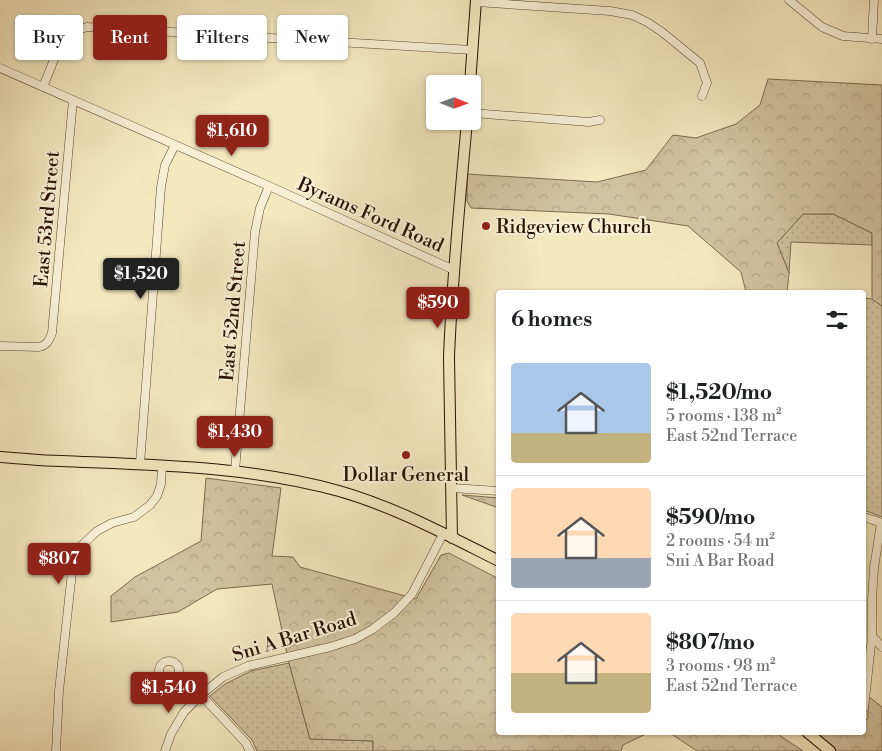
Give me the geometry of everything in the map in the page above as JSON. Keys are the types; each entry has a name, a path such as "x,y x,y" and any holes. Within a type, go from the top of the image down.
{"main road":[{"path":"471,75 476,1"},
{"name":"Sni A Bar Road","path":"448,536 452,488 450,357 454,270 466,130"},
{"path":"0,457 235,471 299,481 340,492 397,512 496,560"},
{"path":"811,735 830,751"}],"street":[{"path":"790,0 822,27 843,36 882,39"},
{"path":"872,39 874,0"},
{"path":"476,1 610,11 632,15 662,32 700,63 707,83 702,96"},
{"path":"43,87 61,42 72,32 87,28 472,50"},
{"name":"Byrams Ford Road","path":"0,68 269,186 454,270"},
{"name":"East 53rd Street","path":"0,346 39,348 49,341 52,333 73,100"},
{"path":"481,114 589,122 600,120"},
{"path":"140,464 161,187 166,165 175,145"},
{"name":"East 52nd Street","path":"235,471 255,232 260,208 269,186"},
{"path":"56,751 60,681 72,572 76,556 80,547 97,531 112,523 134,517 150,505 157,496 161,484 162,466"},
{"path":"452,488 496,491"},
{"path":"866,518 882,523 874,576 872,636 866,690"},
{"name":"Sni A Bar Road","path":"201,695 223,677 248,666 330,647 355,639 373,629 394,613 412,594 448,536"},
{"path":"872,636 882,646"},
{"path":"176,677 201,695 246,743 250,751"},
{"path":"165,751 171,734 184,712 201,695"}],"green space":[{"path":"768,79 882,85 882,306 872,299 872,233 833,214 803,214 777,243 789,273 787,290 746,290 741,272 688,226 609,214 471,208 467,201 467,174 597,182 646,170 673,135 696,138 736,124 760,105"},
{"path":"803,214 833,214 872,233 872,245 791,242 789,273 777,243"},
{"path":"866,298 872,299 882,306 882,517 866,511"},
{"path":"206,478 281,488 272,556 293,557 300,567 416,599 441,555 449,553 496,577 496,735 644,735 623,745 621,751 373,751 373,741 310,739 289,663 272,584 217,589 178,612 111,622 111,596 135,577 201,541"},
{"path":"462,495 496,498 496,507"},
{"path":"289,663 310,739 373,741 373,751 257,751 252,740 210,696 225,684 251,671"},
{"path":"868,696 882,707 882,751 838,751 818,735 866,735 866,720 868,717"},
{"path":"673,735 779,735 803,751 697,751"}],"place":[{"name":"Ridgeview Church","path":"486,226"},
{"name":"Dollar General","path":"406,455"}]}
